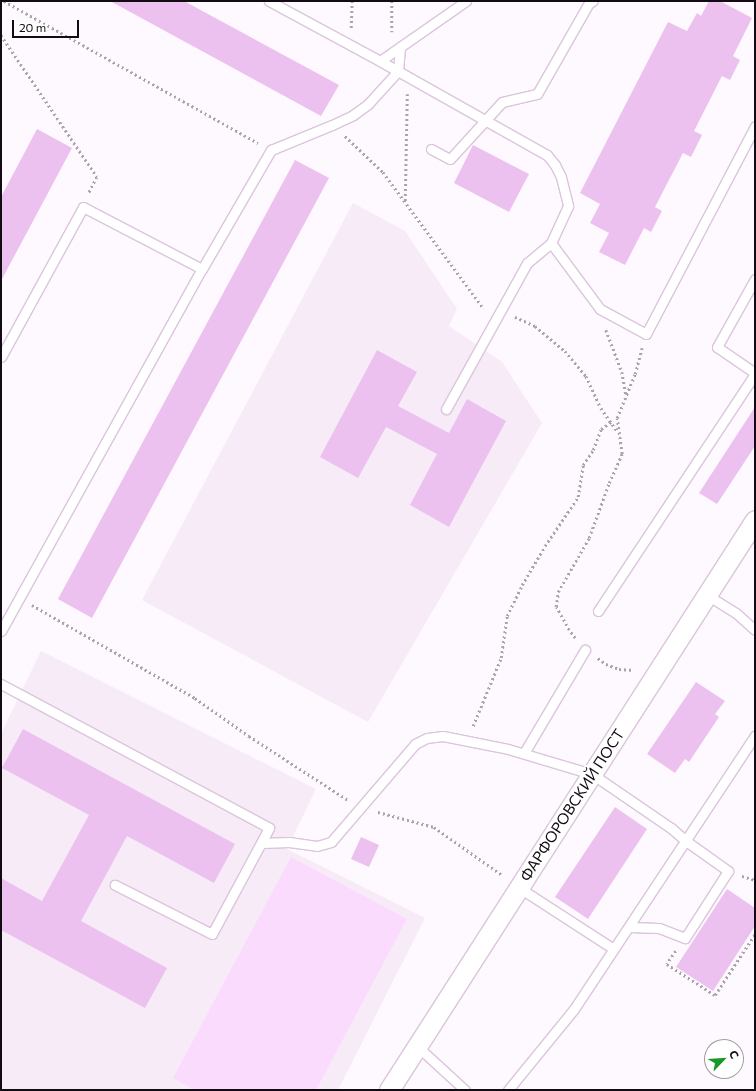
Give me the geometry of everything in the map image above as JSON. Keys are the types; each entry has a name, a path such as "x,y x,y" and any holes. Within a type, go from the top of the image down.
{"street":[{"name":"ФАРФОРОВСКИЙ ПОСТ","path":"389,1090 755,520"}],"lane":[{"path":"269,1 398,71 547,156 555,165 564,185 568,206 551,243 526,263 446,410"},
{"path":"380,61 466,1"},
{"path":"431,149 450,160 502,102 537,94 589,2"},
{"path":"1,631 202,269 271,150 354,115 368,104 398,71 400,48"},
{"path":"551,243 600,309 646,334 755,126"},
{"path":"1,357 83,207 202,269"},
{"path":"598,611 755,373 717,347 755,280"},
{"path":"707,595 736,613 755,630"},
{"path":"524,754 585,650"},
{"path":"1,684 269,828 212,934 115,885"},
{"path":"262,843 289,842 317,846 331,842 414,744 427,738 443,736 467,740 524,754 592,774 671,828 686,841 728,871 684,938 659,928 629,927"},
{"path":"508,1090 574,1009 755,736"},
{"path":"518,887 614,949"},
{"path":"418,1047 465,1090"}],"path":[{"path":"4,1 271,150"},
{"path":"350,45 352,1"},
{"path":"1,35 97,177 83,207"},
{"path":"405,202 408,77"},
{"path":"332,125 382,172 494,322"},
{"path":"600,309 608,339 622,372 626,396"},
{"path":"500,310 535,326 565,351 586,376 601,408 619,434"},
{"path":"646,334 626,396 617,418 622,454 609,482 589,538 558,592 556,607 569,630 585,650 606,664 619,669 633,670 655,676"},
{"path":"467,740 502,658 507,616 522,585 545,546 578,497 583,465 593,450 601,429 611,422"},
{"path":"19,598 195,698 274,753 340,796 361,807 434,827 518,887"},
{"path":"684,938 667,964 715,995 755,934"}],"shaded area":[{"path":"353,203 405,231 457,309 449,326 502,362 542,423 368,722 142,600"},
{"path":"41,651 316,789 287,849 425,918 338,1090 1,1090 1,734"},
{"path":"291,857 407,919 316,1090 195,1090 173,1078"}],"building":[{"path":"110,1 184,1 339,85 321,116"},
{"path":"709,1 720,1 752,18 733,56 740,60 730,80 722,76 694,131 702,135 691,157 683,153 655,207 662,211 651,232 644,228 625,265 599,252 609,233 590,223 600,204 580,193 668,22 687,31 697,13 701,16"},
{"path":"37,129 72,148 1,281 1,197"},
{"path":"473,145 529,174 509,212 454,183"},
{"path":"295,160 329,178 92,618 58,599"},
{"path":"377,350 417,372 398,406 449,433 467,399 506,421 449,527 410,505 437,454 386,427 358,478 320,457"},
{"path":"755,407 755,446 717,504 699,493"},
{"path":"696,682 725,701 715,714 719,717 689,762 685,759 675,773 647,754"},
{"path":"23,729 235,844 214,883 127,836 81,921 167,968 145,1008 1,930 1,878 42,901 89,815 2,768"},
{"path":"615,807 647,829 588,919 555,897"},
{"path":"361,837 379,845 369,867 351,859"},
{"path":"727,889 755,908 755,926 713,991 676,967"}]}
